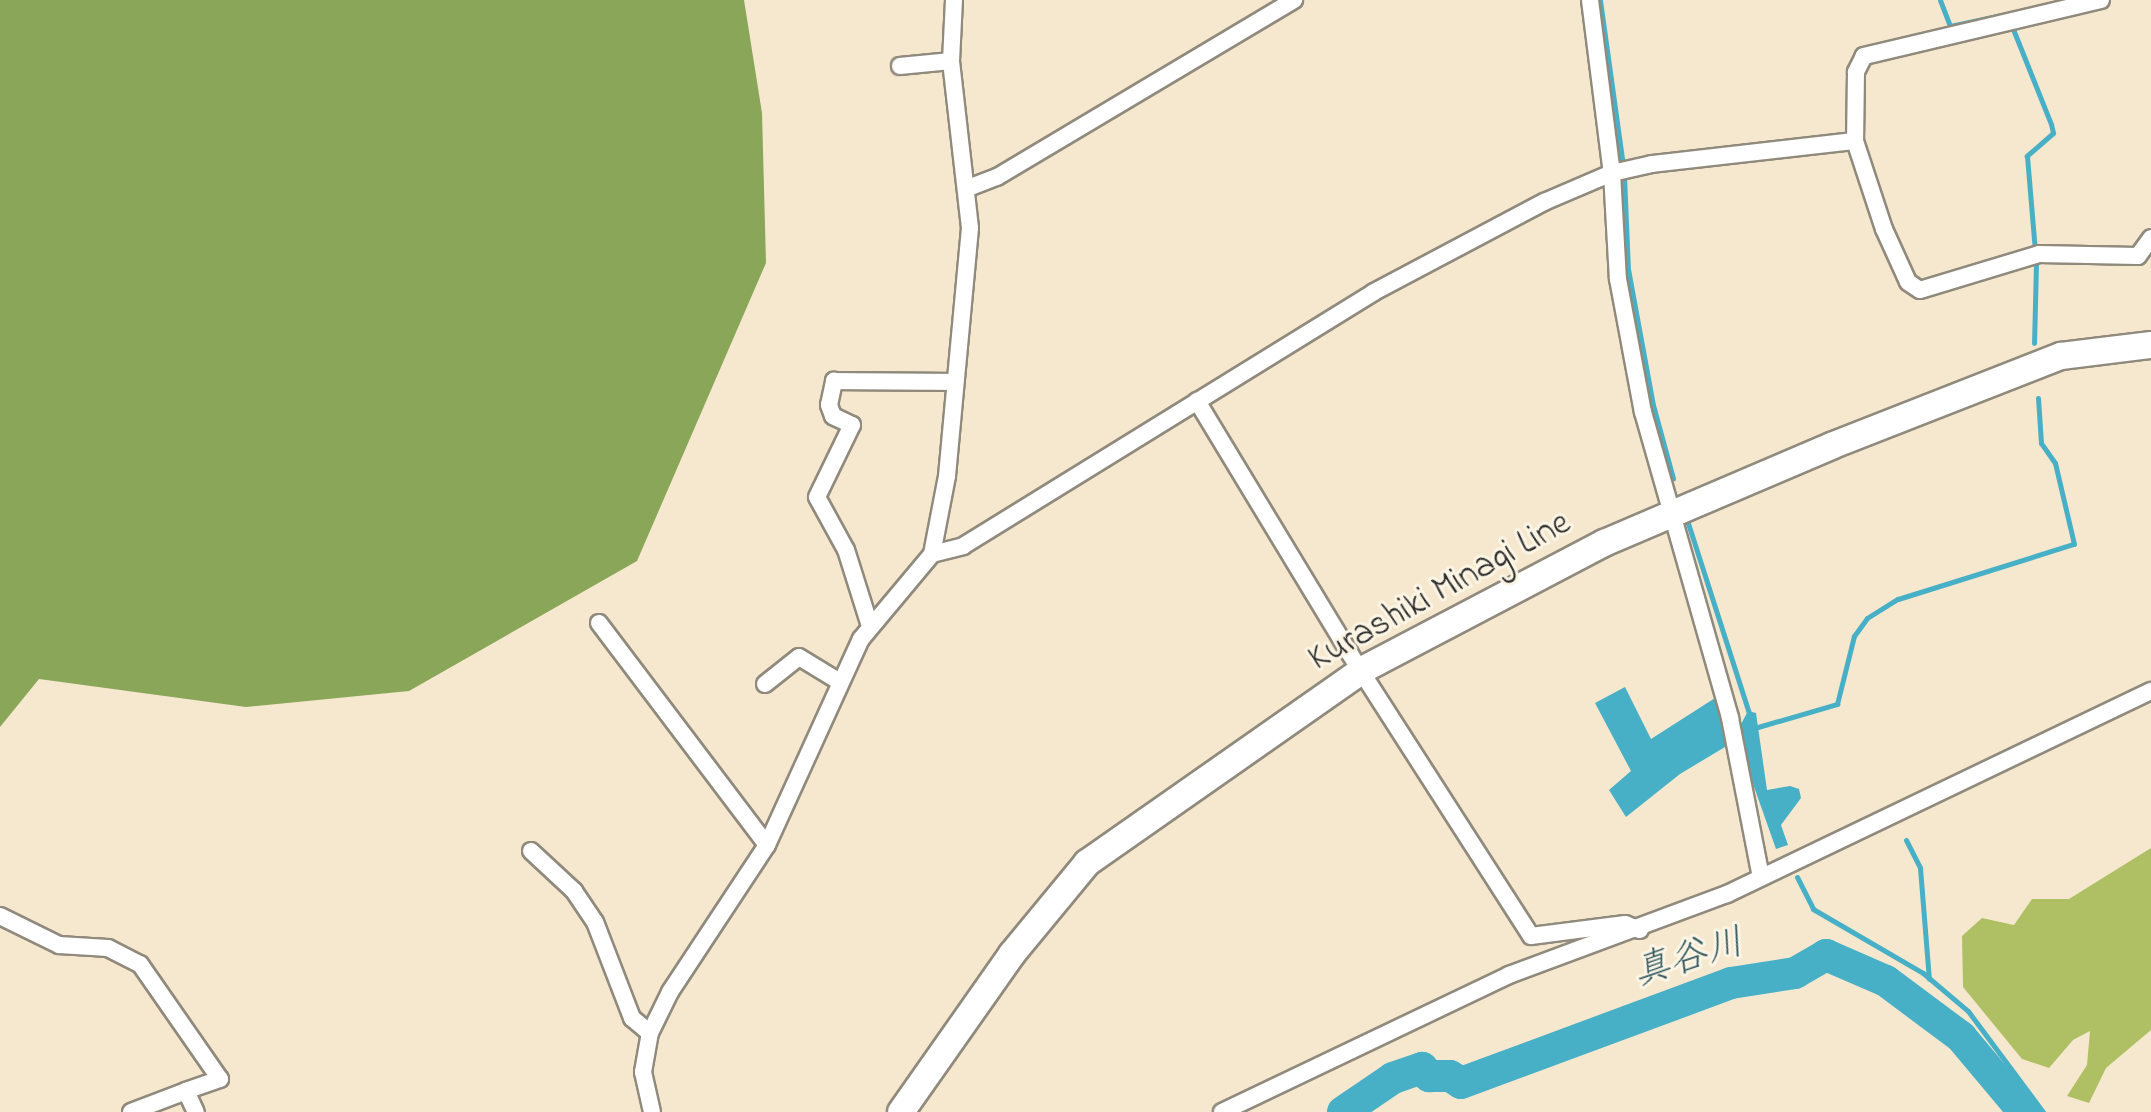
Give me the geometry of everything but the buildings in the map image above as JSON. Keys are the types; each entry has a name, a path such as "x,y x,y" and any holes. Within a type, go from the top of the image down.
{"main road":[{"name":"Kurashiki Minagi Line","path":"901,1112 1012,954 1087,863 1364,669 1604,543 1671,515 2061,356 2151,345"}],"street":[{"path":"652,1112 643,1072 650,1033 670,992 767,845 840,682 870,626 932,554 947,476 953,382 970,228 968,188 951,61 954,0"},
{"path":"968,188 997,177 1294,0"},
{"path":"1590,0 1620,171 1618,279 1643,412 1730,718 1761,877"},
{"path":"2101,0 2010,19 1858,60 1855,141 1884,229 1913,287 1920,290 2036,254 2138,256 2151,238"},
{"path":"900,66 951,61"},
{"path":"932,554 963,546 1374,292 1620,171 1855,141"},
{"path":"870,626 846,550 817,497 852,425 833,416 834,381 953,382"},
{"path":"1197,401 1531,936 1625,924 1640,930"},
{"path":"599,623 767,845"},
{"path":"765,684 799,657 840,682"},
{"path":"1222,1112 1509,975 1640,930 1761,877 2151,691"},
{"path":"531,851 574,891 595,922 632,1018 650,1033"},
{"path":"0,916 59,945 108,948 140,964 220,1079 131,1112"},
{"path":"186,1091 196,1112"}],"green space":[{"path":"0,0 744,0 762,113 766,263 637,561 409,691 246,707 39,679 0,727"},
{"path":"2151,848 2151,1030 2106,1068 2089,1103 2067,1096 2087,1065 2090,1031 2073,1040 2049,1068 2022,1059 1963,987 1962,936 1982,918 2014,925 2032,899 2069,899"}],"water":[{"path":"1625,687 1651,739 1715,698 1723,730 1740,726 1748,711 1756,713 1767,790 1790,786 1799,789 1801,798 1781,825 1788,845 1776,849 1752,781 1745,744 1725,747 1680,774 1626,817 1609,790 1631,771 1595,703"}],"waterway":[{"path":"1600,0 1623,165"},
{"path":"1940,0 1950,26 2007,14 2051,124 2053,133 2027,156 2036,263 2034,343"},
{"path":"1624,175 1628,269 1653,405 1673,478"},
{"path":"1751,729 1837,704 1854,636 1867,618 1898,599 2074,544 2055,463 2041,443 2038,398"},
{"path":"1687,520 1750,716"},
{"path":"1906,840 1920,868 1929,979"},
{"path":"1797,877 1813,909 1923,973 1968,1011 2043,1112"},
{"name":"真谷川","path":"1343,1112 1393,1078 1422,1068 1429,1076 1450,1076 1461,1083 1731,983 1795,973 1826,955 1886,981 1961,1037 2024,1112"}]}
